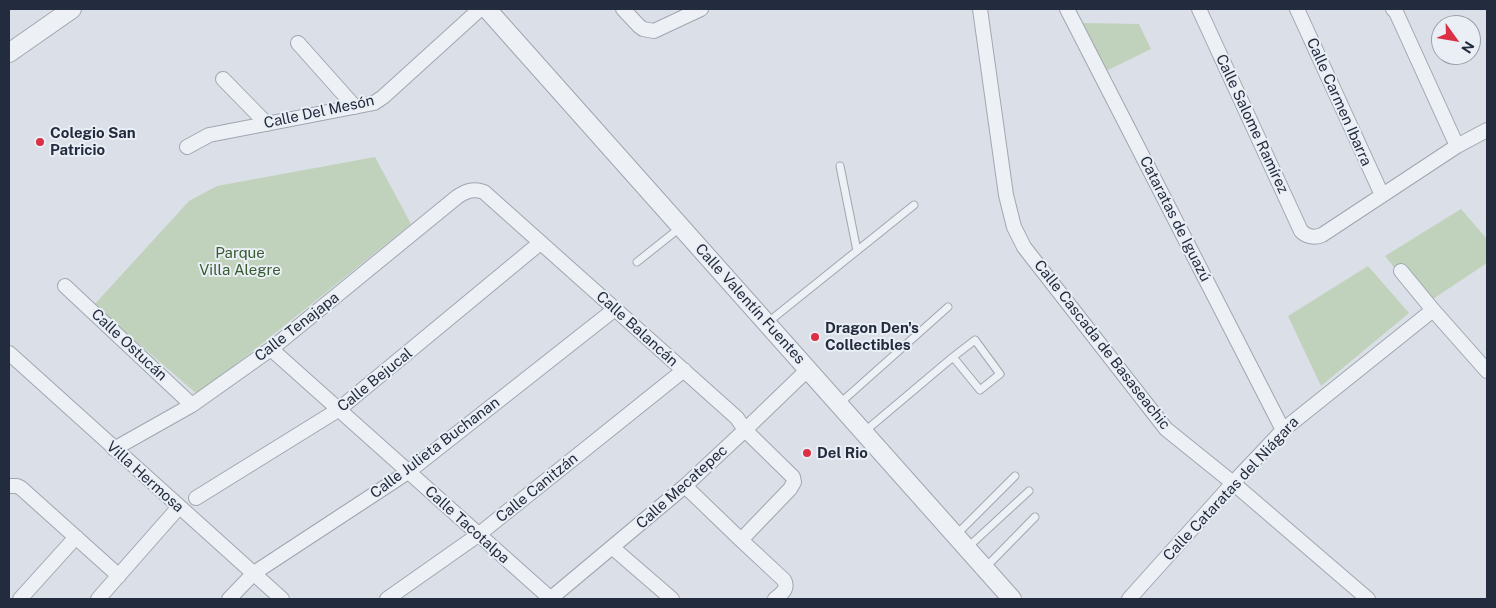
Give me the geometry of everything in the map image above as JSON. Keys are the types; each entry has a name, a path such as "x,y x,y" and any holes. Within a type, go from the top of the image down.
{"street":[{"path":"9,54 72,9"},
{"name":"Calle Del Mesón","path":"187,147 209,135 374,103 480,9"},
{"name":"Calle Valentín Fuentes","path":"487,9 1012,599"},
{"path":"623,9 635,23 648,30 658,29 701,9"},
{"name":"Calle Cascada de Basaseachic","path":"980,9 1009,210 1017,234 1030,254 1166,429 1233,483 1368,599"},
{"name":"Cataratas de Iguazú","path":"1067,9 1283,430"},
{"name":"Calle Salome Ramírez","path":"1199,9 1301,231 1306,235 1315,237 1322,235 1382,195"},
{"name":"Calle Carmen Ibarra","path":"1297,9 1382,195"},
{"path":"1393,9 1457,146"},
{"path":"298,43 355,107"},
{"path":"223,79 267,124"},
{"path":"1382,195 1457,146 1487,130"},
{"name":"Calle Balancán","path":"470,190 484,192 737,418 745,430 791,474 794,481 790,490 741,540"},
{"name":"Calle Tenajapa","path":"114,449 192,405 271,349 457,197 470,190"},
{"name":"Calle Bejucal","path":"196,498 338,410 540,243"},
{"path":"1401,271 1487,372"},
{"name":"Calle Ostucán","path":"65,286 192,405"},
{"name":"Calle Julieta Buchanan","path":"229,599 254,573 408,472 615,309"},
{"name":"Calle Cataratas del Niágara","path":"1129,599 1283,430 1433,310"},
{"name":"Calle Tacotalpa","path":"271,349 551,599"},
{"name":"Villa Hermosa","path":"9,353 282,599"},
{"name":"Calle Canitzán","path":"387,599 478,535 684,370"},
{"name":"Calle Mecatepec","path":"551,599 686,486 800,376 809,371"},
{"path":"11,485 21,488 118,576"},
{"path":"686,486 784,580 786,586 779,596"},
{"path":"98,599 179,507"},
{"path":"20,599 76,537"},
{"path":"613,548 672,599"}],"lane":[{"path":"840,166 857,251"},
{"path":"767,323 914,205"},
{"path":"636,262 681,227"},
{"path":"839,404 948,307"},
{"path":"864,432 953,357 975,340 1000,374 980,390 953,357"},
{"path":"961,542 1015,476"},
{"path":"961,542 1029,491"},
{"path":"985,569 1035,517"}],"green space":[{"path":"1083,23 1139,24 1151,49 1106,71"},
{"name":"Parque Villa Alegre","path":"375,157 411,224 198,395 94,305 189,201 217,186"},
{"path":"1461,209 1487,239 1487,263 1424,305 1385,256"},
{"path":"1368,266 1409,313 1321,386 1288,316"}],"place":[{"name":"Colegio San Patricio","path":"40,142"},
{"name":"Dragon Den's Collectibles","path":"815,337"},
{"name":"Del Rio","path":"807,453"}]}
